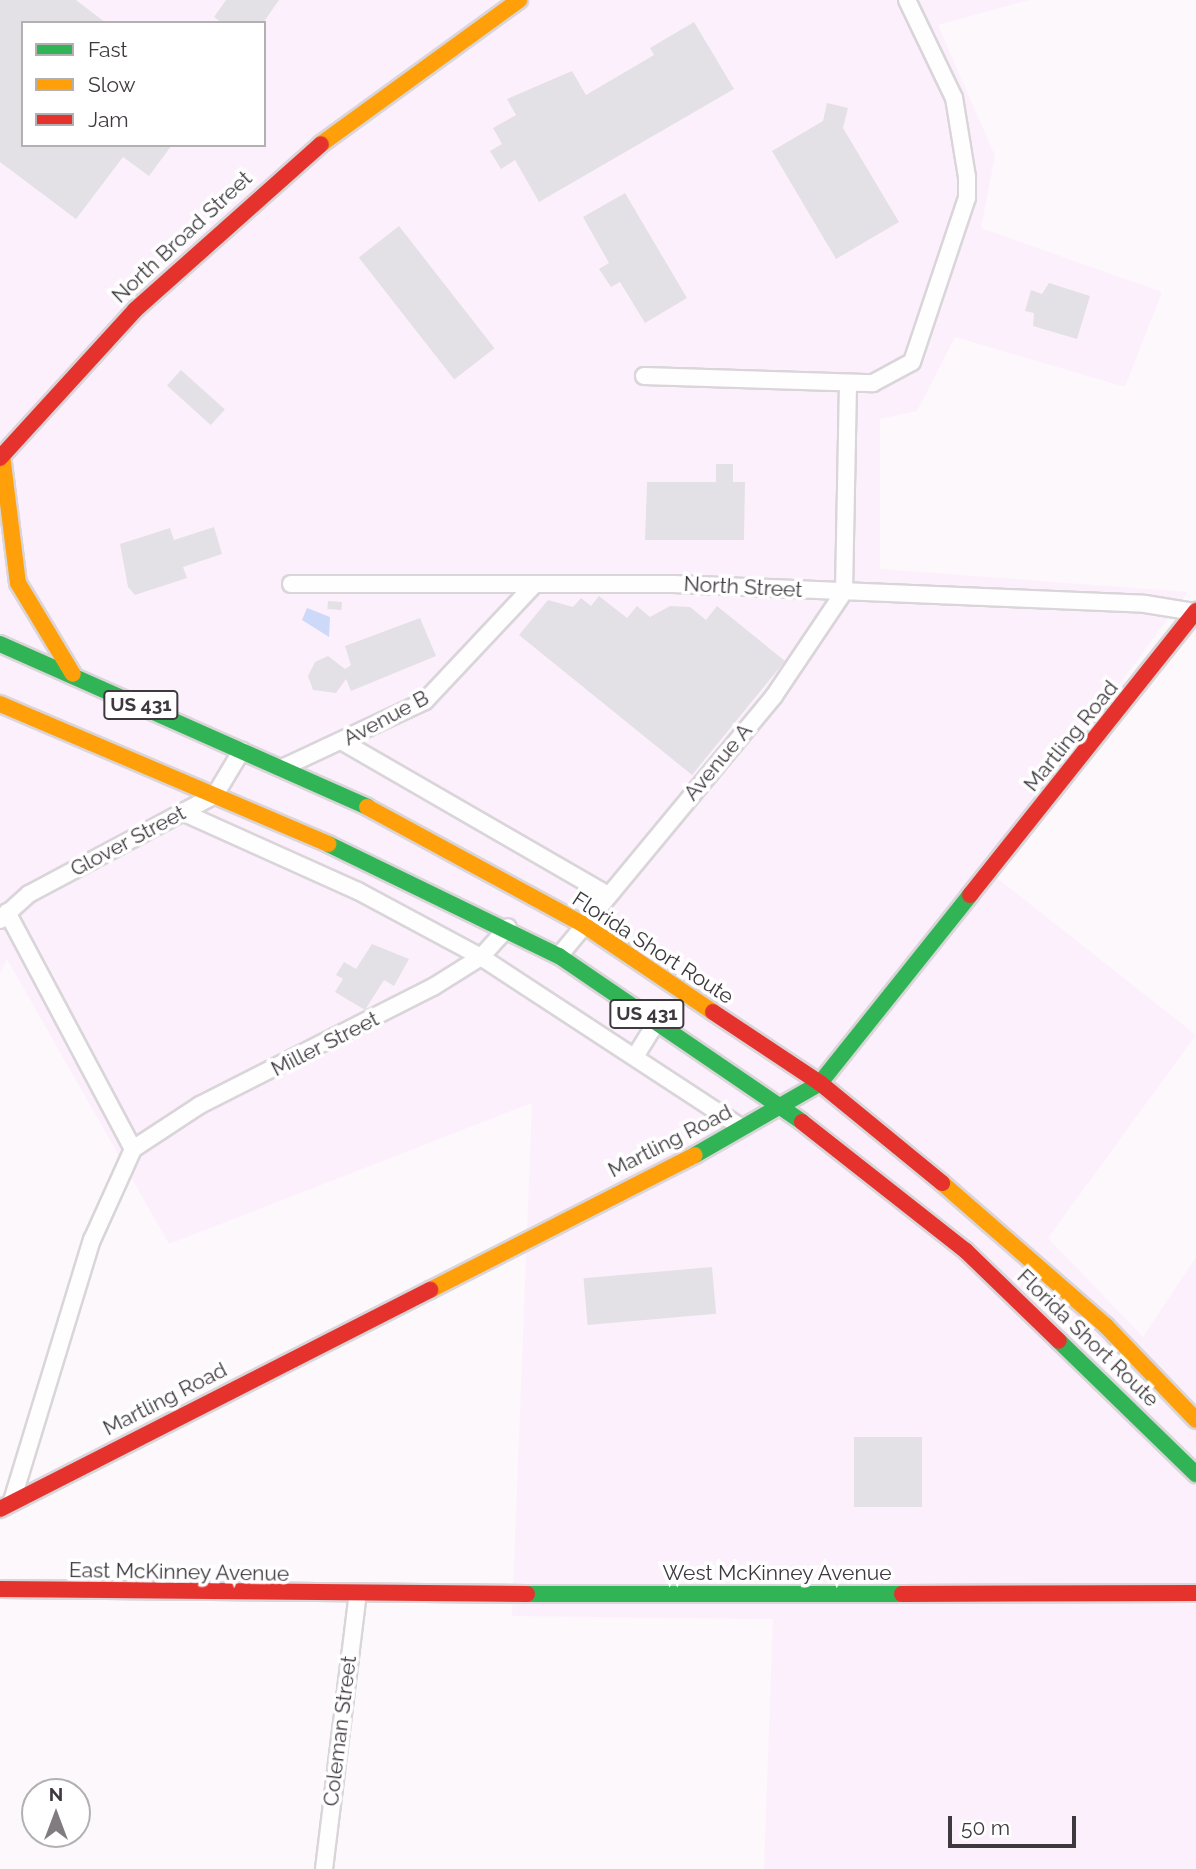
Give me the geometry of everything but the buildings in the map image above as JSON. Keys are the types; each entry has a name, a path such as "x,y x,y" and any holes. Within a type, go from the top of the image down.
{"main road":[{"name":"North Broad Street","path":"1,456 135,310 270,184 392,87 519,0"},
{"path":"1,456 18,583 73,674"},
{"name":"Martling Road","path":"6,1505 785,1106 820,1083 1196,611"},
{"name":"Florida Short Route","path":"0,644 73,674 411,826 581,923 820,1083 1107,1326 1196,1420"},
{"name":"Florida Short Route","path":"0,704 215,795 508,927 559,956 785,1106 966,1251 1196,1474"},
{"name":"East McKinney Avenue","path":"0,1589 358,1594"},
{"name":"West McKinney Avenue","path":"358,1594 1196,1592"}],"street":[{"path":"644,376 848,383 891,379 912,362 967,198 954,99 907,0"},
{"path":"844,592 848,383"},
{"name":"North Street","path":"291,584 673,584 1145,604 1196,611"},
{"name":"Avenue B","path":"282,768 343,742 425,701 533,586"},
{"name":"Avenue A","path":"559,956 605,893 774,696 844,592"},
{"path":"343,742 605,893"},
{"path":"215,795 242,750"},
{"name":"Glover Street","path":"4,916 215,795"},
{"path":"182,812 358,891 481,957 636,1055 742,1128"},
{"path":"4,916 42,977 133,1149 92,1240 6,1505"},
{"name":"Miller Street","path":"133,1149 188,1111 398,1006 481,957 508,927"},
{"path":"636,1055 657,1021"},
{"name":"Coleman Street","path":"324,1869 358,1594"}],"shaded area":[{"path":"0,0 1029,0 938,25 995,156 981,228 1162,292 1125,387 955,337 917,411 880,419 880,569 1188,592 983,867 1196,1035 1048,1238 1143,1337 1196,1257 1196,1869 764,1869 773,1619 512,1616 532,1103 169,1244 7,959 0,973"}],"water":[{"path":"307,608 330,617 329,637 302,620"}],"traffic: fast":[{"path":"0,644 367,807"},
{"path":"328,844 559,956 802,1122"},
{"path":"695,1155 820,1083 970,895"},
{"path":"1059,1341 1196,1474"},
{"path":"527,1594 902,1594"}],"traffic: slow":[{"path":"321,144 519,0"},
{"path":"2,455 18,583 73,674"},
{"path":"0,704 328,844"},
{"path":"367,807 581,923 713,1012"},
{"path":"430,1290 695,1155"},
{"path":"942,1183 1106,1326 1196,1420"}],"traffic: jam":[{"path":"0,458 135,310 321,144"},
{"path":"970,895 1196,611"},
{"path":"713,1012 820,1083 942,1183"},
{"path":"802,1122 966,1251 1059,1341"},
{"path":"0,1509 430,1290"},
{"path":"0,1589 527,1594"},
{"path":"902,1594 1196,1593"}]}
